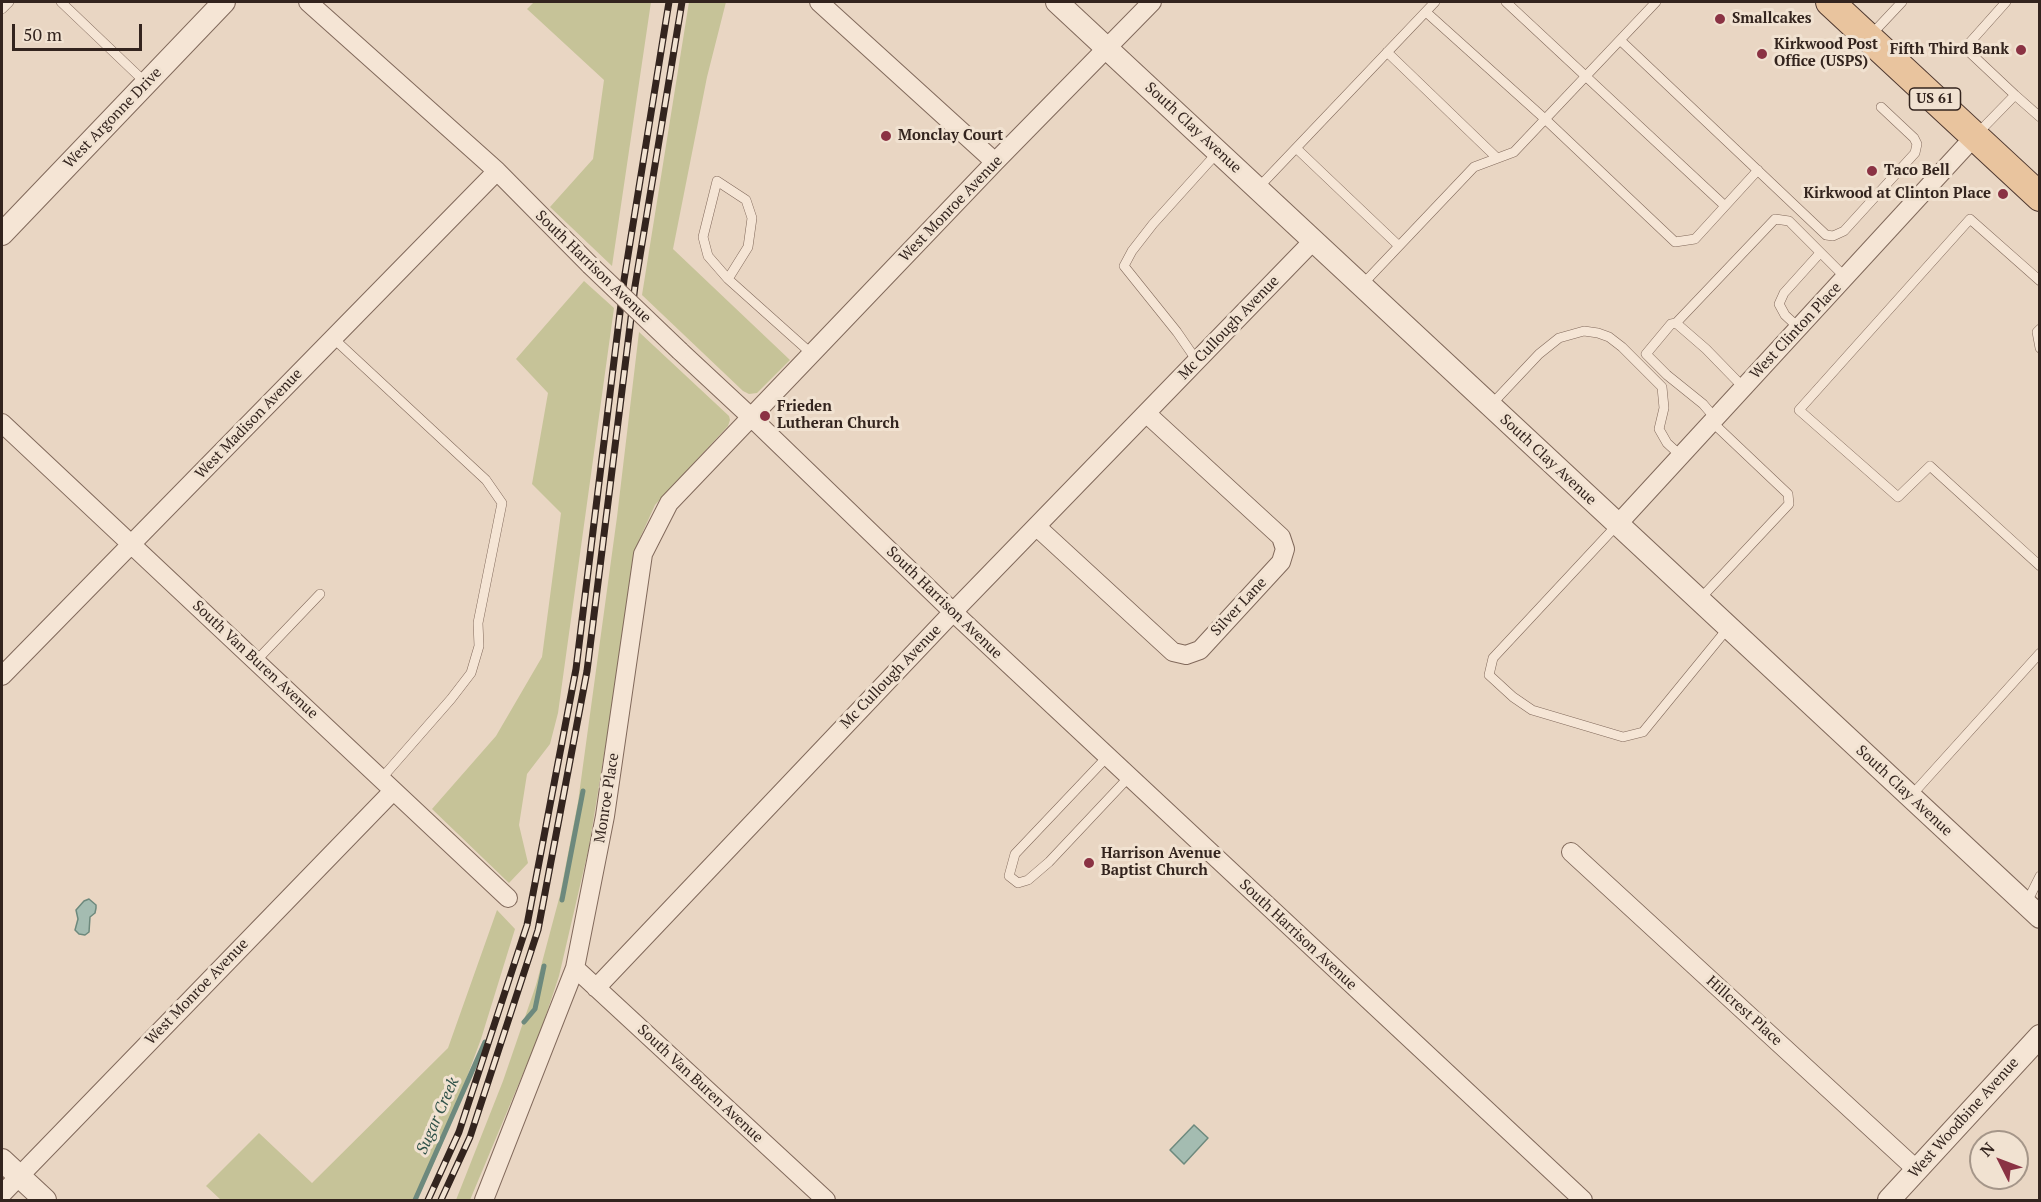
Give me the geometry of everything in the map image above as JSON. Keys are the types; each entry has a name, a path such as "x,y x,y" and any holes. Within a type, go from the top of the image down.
{"main road":[{"name":"US 61","path":"1830,2 2040,197"}],"street":[{"name":"West Argonne Drive","path":"2,234 224,2"},
{"name":"South Harrison Avenue","path":"308,2 496,171 590,266 752,418 952,612 1583,1200"},
{"path":"819,2 995,162"},
{"name":"South Clay Avenue","path":"1057,2 2033,911"},
{"name":"West Monroe Avenue","path":"752,418 995,162 1152,2"},
{"name":"West Clinton Place","path":"1617,525 1974,137"},
{"name":"West Madison Avenue","path":"2,676 496,171"},
{"name":"Mc Cullough Avenue","path":"596,988 952,612 1314,240"},
{"name":"Silver Lane","path":"1037,527 1173,652 1186,655 1200,650 1281,562 1285,549 1281,537 1147,414"},
{"name":"Monroe Place","path":"484,1200 575,968 605,816 643,554 669,503 752,418"},
{"name":"South Van Buren Avenue","path":"2,423 508,898"},
{"name":"West Monroe Avenue","path":"2,1194 387,785"},
{"name":"Hillcrest Place","path":"1571,852 1917,1170"},
{"name":"South Van Buren Avenue","path":"575,968 826,1200"},
{"name":"West Woodbine Avenue","path":"1889,1200 2040,1036"},
{"path":"2,1160 45,1200"}],"lane":[{"path":"2,9 9,2"},
{"path":"61,2 146,83"},
{"path":"1258,188 1435,2"},
{"path":"1506,2 1725,206"},
{"path":"1362,285 1474,166 1514,152 1656,2"},
{"path":"1869,37 1902,2"},
{"path":"2006,2 1965,48 2040,117"},
{"path":"1426,12 1545,119 1675,242 1695,239 1758,170"},
{"path":"1620,40 1826,235 1833,236 1844,231 1915,153 1917,144 1914,138 1881,107"},
{"path":"1387,52 1497,158"},
{"path":"1974,137 2015,95"},
{"path":"1296,148 1399,246"},
{"path":"1197,361 1177,332 1124,266 1132,251 1153,224 1218,152"},
{"path":"728,279 748,247 752,218 746,200 717,181 703,237 708,256 728,279 813,355"},
{"path":"1699,600 1789,504 1788,494 1714,420 1703,404 1666,375 1646,354 1671,324 1676,323 1775,219 1789,221 1845,277"},
{"path":"2040,281 1970,219 1799,410 1898,497 1930,466 2040,566"},
{"path":"1799,328 1785,315 1779,304 1784,293 1820,253"},
{"path":"1676,323 1706,349 1744,388"},
{"path":"2040,329 2037,332 2040,348"},
{"path":"1490,406 1539,354 1559,338 1584,331 1598,333 1610,337 1622,347 1662,387 1664,408 1659,429 1667,443 1681,456"},
{"path":"333,338 486,480 502,503 478,623 479,646 471,673 387,785"},
{"path":"1617,525 1493,658 1489,675 1513,697 1532,710 1623,737 1643,732 1728,628"},
{"path":"256,661 321,594"},
{"path":"1910,797 2040,653"},
{"path":"1107,757 1015,854 1009,876 1018,883 1028,880 1049,862 1129,777"},
{"path":"2033,911 2040,876"}],"shaded area":[{"path":"534,2 651,2 612,266 550,207 593,159 604,80 527,9"},
{"path":"689,2 726,2 707,77 673,249 790,360 757,393 749,394 743,391 642,295"},
{"path":"584,281 614,308 558,713 550,744 527,774 519,825 528,863 509,883 432,809 496,736 542,657 561,513 532,484 548,393 516,359"},
{"path":"639,332 729,416 730,420 728,426 655,505 639,540 589,847 559,976 540,1033 470,1200 456,1200 503,1081 536,985 560,895 578,802 617,517"},
{"path":"89,899 96,905 95,913 90,917 89,932 85,935 79,934 75,930 78,919 76,910"},
{"path":"497,910 515,929 481,1039 441,1147 417,1200 221,1200 206,1186 259,1133 312,1183 448,1048"},
{"path":"1194,1125 1208,1138 1184,1164 1170,1150"}],"waterway":[{"name":"Sugar Creek","path":"562,900 583,791"},
{"name":"Sugar Creek","path":"524,1022 535,1009 544,966"},
{"name":"Sugar Creek","path":"415,1200 485,1042"}],"railway":[{"path":"428,1200 459,1132 527,925 576,669 624,280 669,2"},
{"path":"441,1200 470,1137 538,930 587,671 635,286 682,2"}],"place":[{"name":"Smallcakes","path":"1720,19"},
{"name":"Fifth Third Bank","path":"2021,50"},
{"name":"Kirkwood Post Office (USPS)","path":"1762,54"},
{"name":"Monclay Court","path":"886,136"},
{"name":"Taco Bell","path":"1872,171"},
{"name":"Kirkwood at Clinton Place","path":"2003,194"},
{"name":"Frieden Lutheran Church","path":"765,416"},
{"name":"Harrison Avenue Baptist Church","path":"1089,863"}]}
